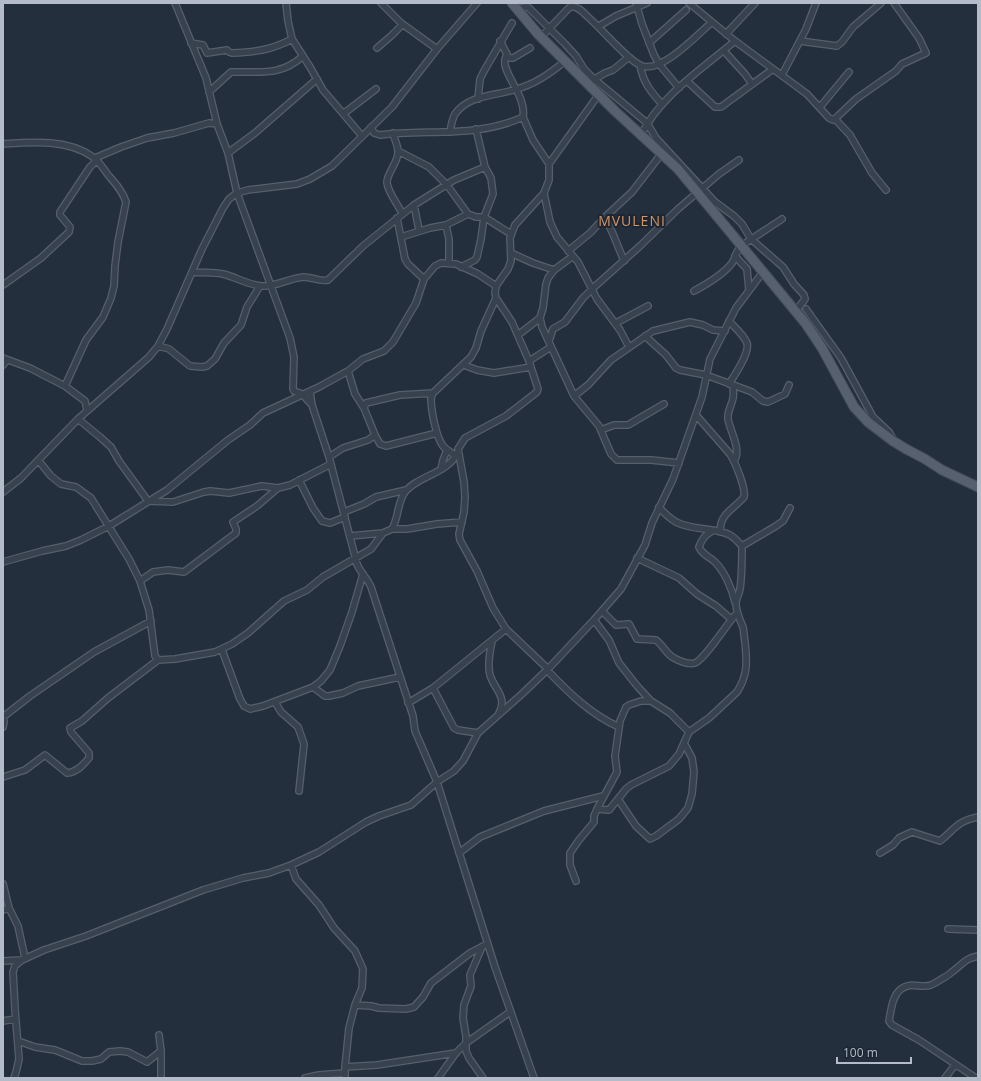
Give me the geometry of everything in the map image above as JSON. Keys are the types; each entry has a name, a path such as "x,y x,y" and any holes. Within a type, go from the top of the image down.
{"main road":[{"path":"515,6 541,37 565,61 591,81 598,94 641,135 681,169 700,190 741,246 763,272 801,309 854,407 868,422 893,441 942,470 978,487"}],"street":[{"path":"175,3 202,68 217,124 228,153 238,192 293,349 293,389 294,391 302,394 312,405"},
{"path":"286,3 292,39 323,90 362,136"},
{"path":"381,3 402,25 437,49"},
{"path":"3,492 21,478 78,418 137,369 158,346 192,272 223,208 229,199 238,192 297,184 310,179 332,166 392,107 437,49 477,3"},
{"path":"599,26 637,5 647,3"},
{"path":"689,3 735,42 807,94 829,118 833,120 835,119 850,135 872,173 886,190"},
{"path":"726,34 755,3"},
{"path":"782,75 800,41 816,3"},
{"path":"800,41 837,46 842,42 853,27 881,3"},
{"path":"835,119 856,99 902,64 926,53 919,38 894,3"},
{"path":"637,5 642,24 654,55 659,64 679,88"},
{"path":"515,6 528,7 576,56 591,81 647,123 656,138 681,169"},
{"path":"541,37 566,10 573,6 599,26 629,57 640,65 646,67 659,64 676,53 712,22"},
{"path":"649,42 686,10"},
{"path":"478,99 480,80 500,41 512,23"},
{"path":"376,48 402,25"},
{"path":"191,43 203,45 207,53 227,50 232,53 268,49 282,45 292,39"},
{"path":"553,49 562,40"},
{"path":"299,480 313,508 322,521 330,523 376,497 406,490 441,469 456,456 458,449 465,438 506,416 536,392 538,385 532,367 508,315 496,298 495,293 496,286 511,261 511,234 515,225 544,193 549,180 549,164 533,140 523,117 517,89 506,69 505,60 507,56 500,41"},
{"path":"641,135 647,123 662,104 687,81 735,42"},
{"path":"507,56 513,58 530,48"},
{"path":"724,51 752,84"},
{"path":"209,92 231,72 257,73 283,70 290,67 303,56"},
{"path":"591,81 613,70 629,57"},
{"path":"450,132 455,114 462,107 478,99 532,84 565,61"},
{"path":"640,65 642,77 647,87 662,104"},
{"path":"687,81 715,107 721,107 773,69"},
{"path":"820,107 848,72"},
{"path":"228,153 276,116 317,79"},
{"path":"343,113 376,89"},
{"path":"549,164 598,94"},
{"path":"371,127 372,131 377,135 393,133 450,132 492,126 523,117"},
{"path":"3,285 41,258 69,232 70,226 60,215 60,212 96,159 147,138 174,133 210,123 217,124"},
{"path":"461,267 475,260 477,257 482,239 484,217 493,194 491,178 485,167 476,129"},
{"path":"393,133 398,151 396,161 387,179 387,183 402,213"},
{"path":"3,144 38,143 65,146 79,150 96,159 124,196 126,207 118,242 114,286 111,298 103,317 86,340 65,386"},
{"path":"398,151 429,167 448,185 468,214 476,217 484,217 511,234"},
{"path":"568,251 590,233 632,192 662,153"},
{"path":"549,340 553,329 565,322 583,298 592,289 700,190 724,170 739,160"},
{"path":"192,272 225,275 260,286 271,286 306,277 323,281 328,280 363,246 402,213 454,180 485,167"},
{"path":"700,190 734,216 742,224 751,240 783,267 794,284 804,295 805,299 801,309"},
{"path":"544,193 550,222 557,236 582,269 597,299 616,323 629,347"},
{"path":"414,205 419,230"},
{"path":"401,237 419,230 446,225 468,214"},
{"path":"605,217 624,261"},
{"path":"397,218 405,259 408,264 424,279"},
{"path":"694,291 710,282 728,268 741,246 782,219"},
{"path":"446,225 449,239 449,263"},
{"path":"511,253 533,263 554,270"},
{"path":"573,256 554,270 546,284 543,308 540,318 542,327 574,396 582,407 594,418 601,430 611,454 617,460 679,462"},
{"path":"735,256 747,269 749,290"},
{"path":"3,562 36,552 66,546 109,526 167,490 228,440 250,425 263,413 348,371 363,359 384,351 393,342 416,303 424,279 435,266 441,263 449,263 478,274 496,286"},
{"path":"14,1078 19,1059 15,1019 14,966 24,959 203,890 243,878 269,873 291,865 319,852 366,822 411,805 437,782 454,771 464,761 478,733 547,670 621,589 645,545 652,523 673,479 696,415 710,359 736,308 763,272"},
{"path":"158,346 169,349 190,366 207,366 215,360 224,343 241,324 247,307 260,286"},
{"path":"456,456 444,447 437,433 430,398 433,393 471,357 496,298"},
{"path":"616,323 648,306"},
{"path":"518,335 540,318"},
{"path":"729,321 745,341 747,347 731,385 733,399 729,408 728,418 734,436 737,454 734,461"},
{"path":"574,396 588,385 611,360 645,336 659,329 690,322 703,325 713,330 725,330"},
{"path":"531,326 542,327"},
{"path":"645,336 666,355 676,368 706,375 752,392 760,400 766,402 785,394 789,385"},
{"path":"529,361 551,347"},
{"path":"3,365 5,359 30,368 65,386 85,401 87,410"},
{"path":"464,365 477,370 494,373 532,367"},
{"path":"348,371 355,394 364,404 375,435 380,444 386,446 437,433"},
{"path":"310,391 312,405 331,464 358,568 371,587 413,716 415,731 437,782 459,852 485,945 534,1078"},
{"path":"364,404 400,395 433,393"},
{"path":"601,430 614,425 628,426 664,404"},
{"path":"696,415 730,454 734,461 745,493 741,500 724,516 721,521 720,532"},
{"path":"78,418 111,447 148,502"},
{"path":"329,457 343,448 368,440 375,435"},
{"path":"458,449 465,497 459,534 460,540 477,571 493,608 506,629 579,701 595,713 619,727"},
{"path":"441,469 448,450"},
{"path":"38,460 51,476 61,484 76,487 91,498 129,559 140,581 149,610 155,653 158,660"},
{"path":"140,581 153,572 168,570 182,573 186,571 236,534 234,522 257,506 278,488 299,480 331,464"},
{"path":"148,502 172,502 210,491 229,494 262,486 278,488"},
{"path":"392,529 397,518 400,501 406,490"},
{"path":"659,507 669,518 677,522 697,529 720,532 729,535 742,546 740,590 736,603"},
{"path":"742,546 783,521 790,508"},
{"path":"350,536 383,533 392,529 407,529 462,522"},
{"path":"597,809 609,810 630,784 669,766 675,760 689,732 709,718 728,701 744,679 747,658 744,629 737,612 736,603 721,570 714,561 703,553 699,547 701,540 705,535 712,531"},
{"path":"3,776 25,770 45,755 67,773 74,772 90,756 86,749 71,732 70,728 82,721 108,698 158,660 175,659 222,650 232,644 248,633 284,601 307,590 323,577 375,545 383,533"},
{"path":"638,558 686,582 697,594 716,606 731,619"},
{"path":"222,650 240,699 244,706 250,709 275,702 313,687 321,681 330,670 352,612 363,574"},
{"path":"602,611 616,625 629,624 638,639 656,640 673,658 694,664 716,641 737,612"},
{"path":"594,620 609,640 619,663 651,701 670,713 689,732"},
{"path":"3,727 3,718 30,696 94,652 151,621"},
{"path":"408,703 433,688 506,629"},
{"path":"492,641 490,654 490,675 498,690 502,704 498,716"},
{"path":"313,687 325,696 329,696 343,693 358,686 400,677"},
{"path":"433,688 454,728 478,733"},
{"path":"576,881 570,864 570,853 594,822 594,816 603,796 618,772 615,756 619,727 626,707 629,704 641,701 651,701"},
{"path":"275,702 281,712 298,727 304,744 299,791"},
{"path":"618,799 641,832 650,839 679,819 688,808 692,794 694,772 692,758 684,743"},
{"path":"459,852 480,837 544,811 603,796"},
{"path":"880,853 893,845 899,838 912,832 940,840 958,824 968,819 978,817"},
{"path":"291,865 296,879 319,905 334,928 355,951 363,968 362,988 355,1005 349,1028 345,1073"},
{"path":"3,884 6,909 18,926 24,959"},
{"path":"948,929 978,930"},
{"path":"355,1005 406,1009 414,1007 431,983 470,953 485,945"},
{"path":"483,1078 466,1051 463,1011 471,986 470,975 485,945"},
{"path":"976,1078 919,1040 890,1024 890,1021 891,1010 896,995 902,989 916,984 924,986 930,985 950,974 966,959 978,956"},
{"path":"3,961 24,959"},
{"path":"438,1078 456,1053 466,1043 510,1012"},
{"path":"3,1021 15,1019"},
{"path":"159,1035 162,1051 161,1078"},
{"path":"18,1041 35,1047 55,1050 78,1060 87,1061 101,1059 109,1052 120,1051 128,1052 147,1062 162,1051"},
{"path":"305,1078 319,1074 345,1073 377,1065 456,1053"},
{"path":"946,1078 955,1064"}],"district":[{"name":"MVULENI","path":"632,220"}]}
